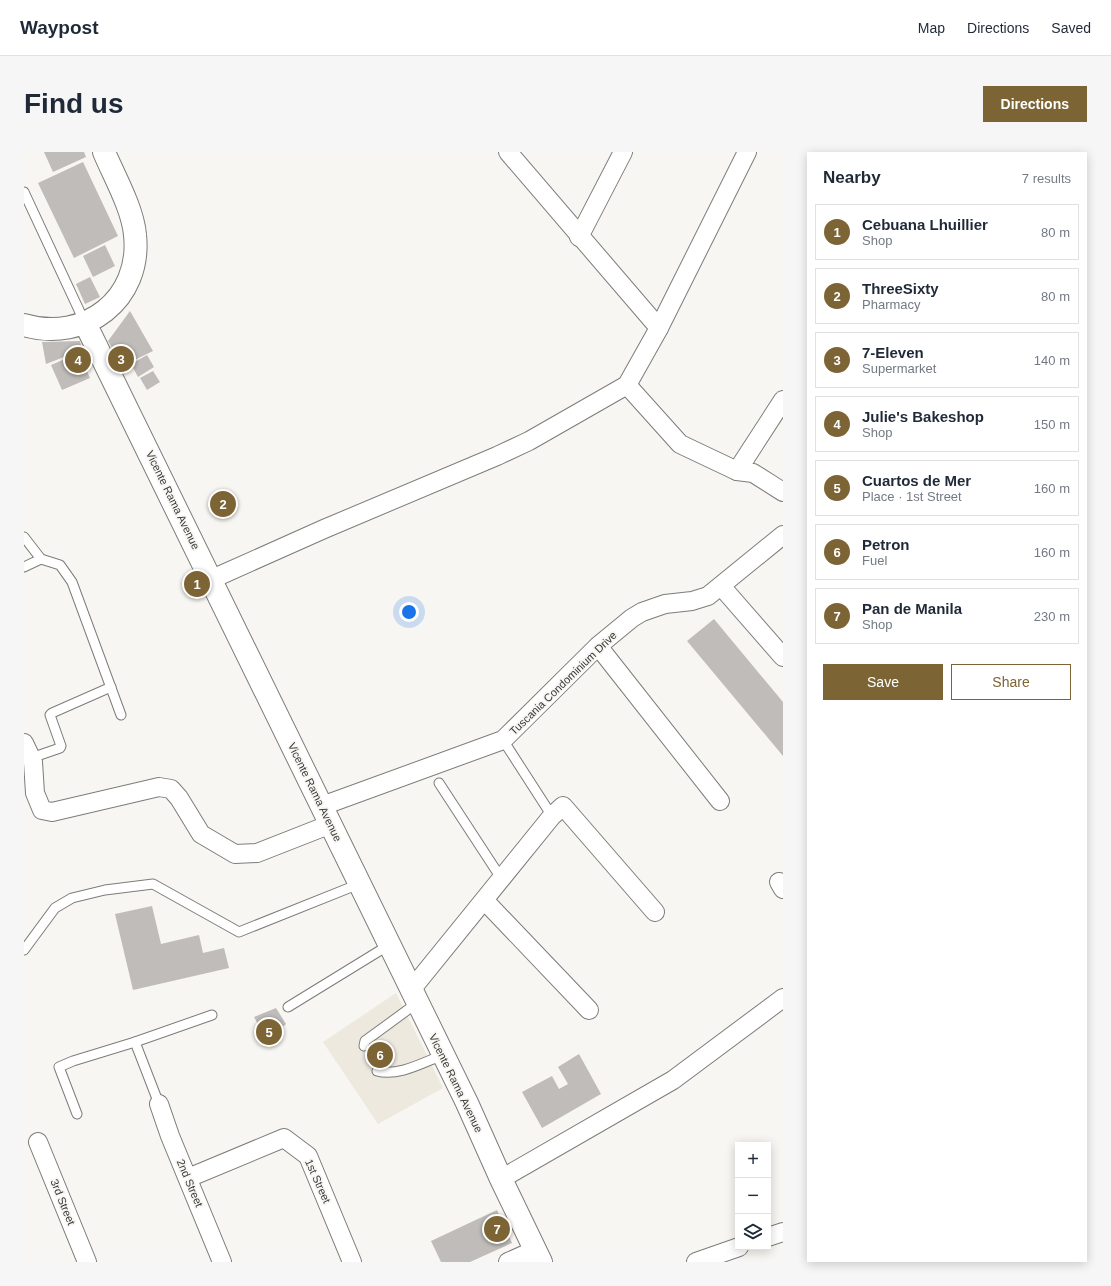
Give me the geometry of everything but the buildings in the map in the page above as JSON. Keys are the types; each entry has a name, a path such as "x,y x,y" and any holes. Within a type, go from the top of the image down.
{"main road":[{"path":"24,325 39,329 53,329 85,323 105,310 125,289 133,271 136,253 135,234 131,218 104,152"},
{"name":"Vicente Rama Avenue","path":"85,323 212,579 467,1103 538,1256"}],"street":[{"path":"508,152 658,328"},
{"path":"579,237 624,152"},
{"path":"212,579 324,529 497,456 529,441 627,385 658,328 747,152"},
{"path":"627,385 680,444 737,471 753,473 783,492"},
{"path":"737,471 783,400"},
{"name":"Tuscania Condominium Drive","path":"27,750 36,792 42,810 52,812 159,787 171,790 179,798 201,834 235,854 257,853 326,815 503,740 598,646 642,612 665,604 692,601 708,596 783,535"},
{"path":"721,586 783,657"},
{"path":"598,646 720,801"},
{"path":"414,996 501,878 552,816 563,806 655,912"},
{"path":"485,901 588,1010"},
{"path":"501,1179 673,1080 783,998"},
{"name":"2nd Street","path":"159,1104 170,1136 222,1262"},
{"name":"1st Street","path":"188,1178 284,1138 308,1156 352,1262"},
{"name":"3rd Street","path":"38,1142 87,1262"},
{"path":"771,1236 783,1232"},
{"path":"696,1262 735,1248"},
{"path":"508,1262 538,1256"}],"lane":[{"path":"24,192 85,323"},
{"path":"24,537 42,559 60,565 72,582 121,715"},
{"path":"24,567 42,559"},
{"path":"27,750 60,748 61,746 50,715 111,687"},
{"path":"503,740 552,816"},
{"path":"439,782 501,878"},
{"path":"24,950 55,908 72,898 105,890 153,884 239,932 360,884"},
{"path":"288,1006 389,945"},
{"path":"364,1046 366,1040 384,1026 414,996"},
{"path":"77,1114 60,1067 73,1060 135,1042 212,1015"},
{"path":"135,1042 159,1104"},
{"path":"377,1071 384,1073 400,1070 443,1055"}],"shaded area":[{"path":"396,993 443,1088 378,1124 323,1042"}],"place":[{"name":"7-Eleven","path":"121,359"},
{"name":"Julie's Bakeshop","path":"78,360"},
{"name":"ThreeSixty","path":"223,504"},
{"name":"Cebuana Lhuillier","path":"197,584"},
{"name":"Cuartos de Mer","path":"269,1032"},
{"name":"Petron","path":"380,1055"},
{"name":"Pan de Manila","path":"497,1229"}]}
